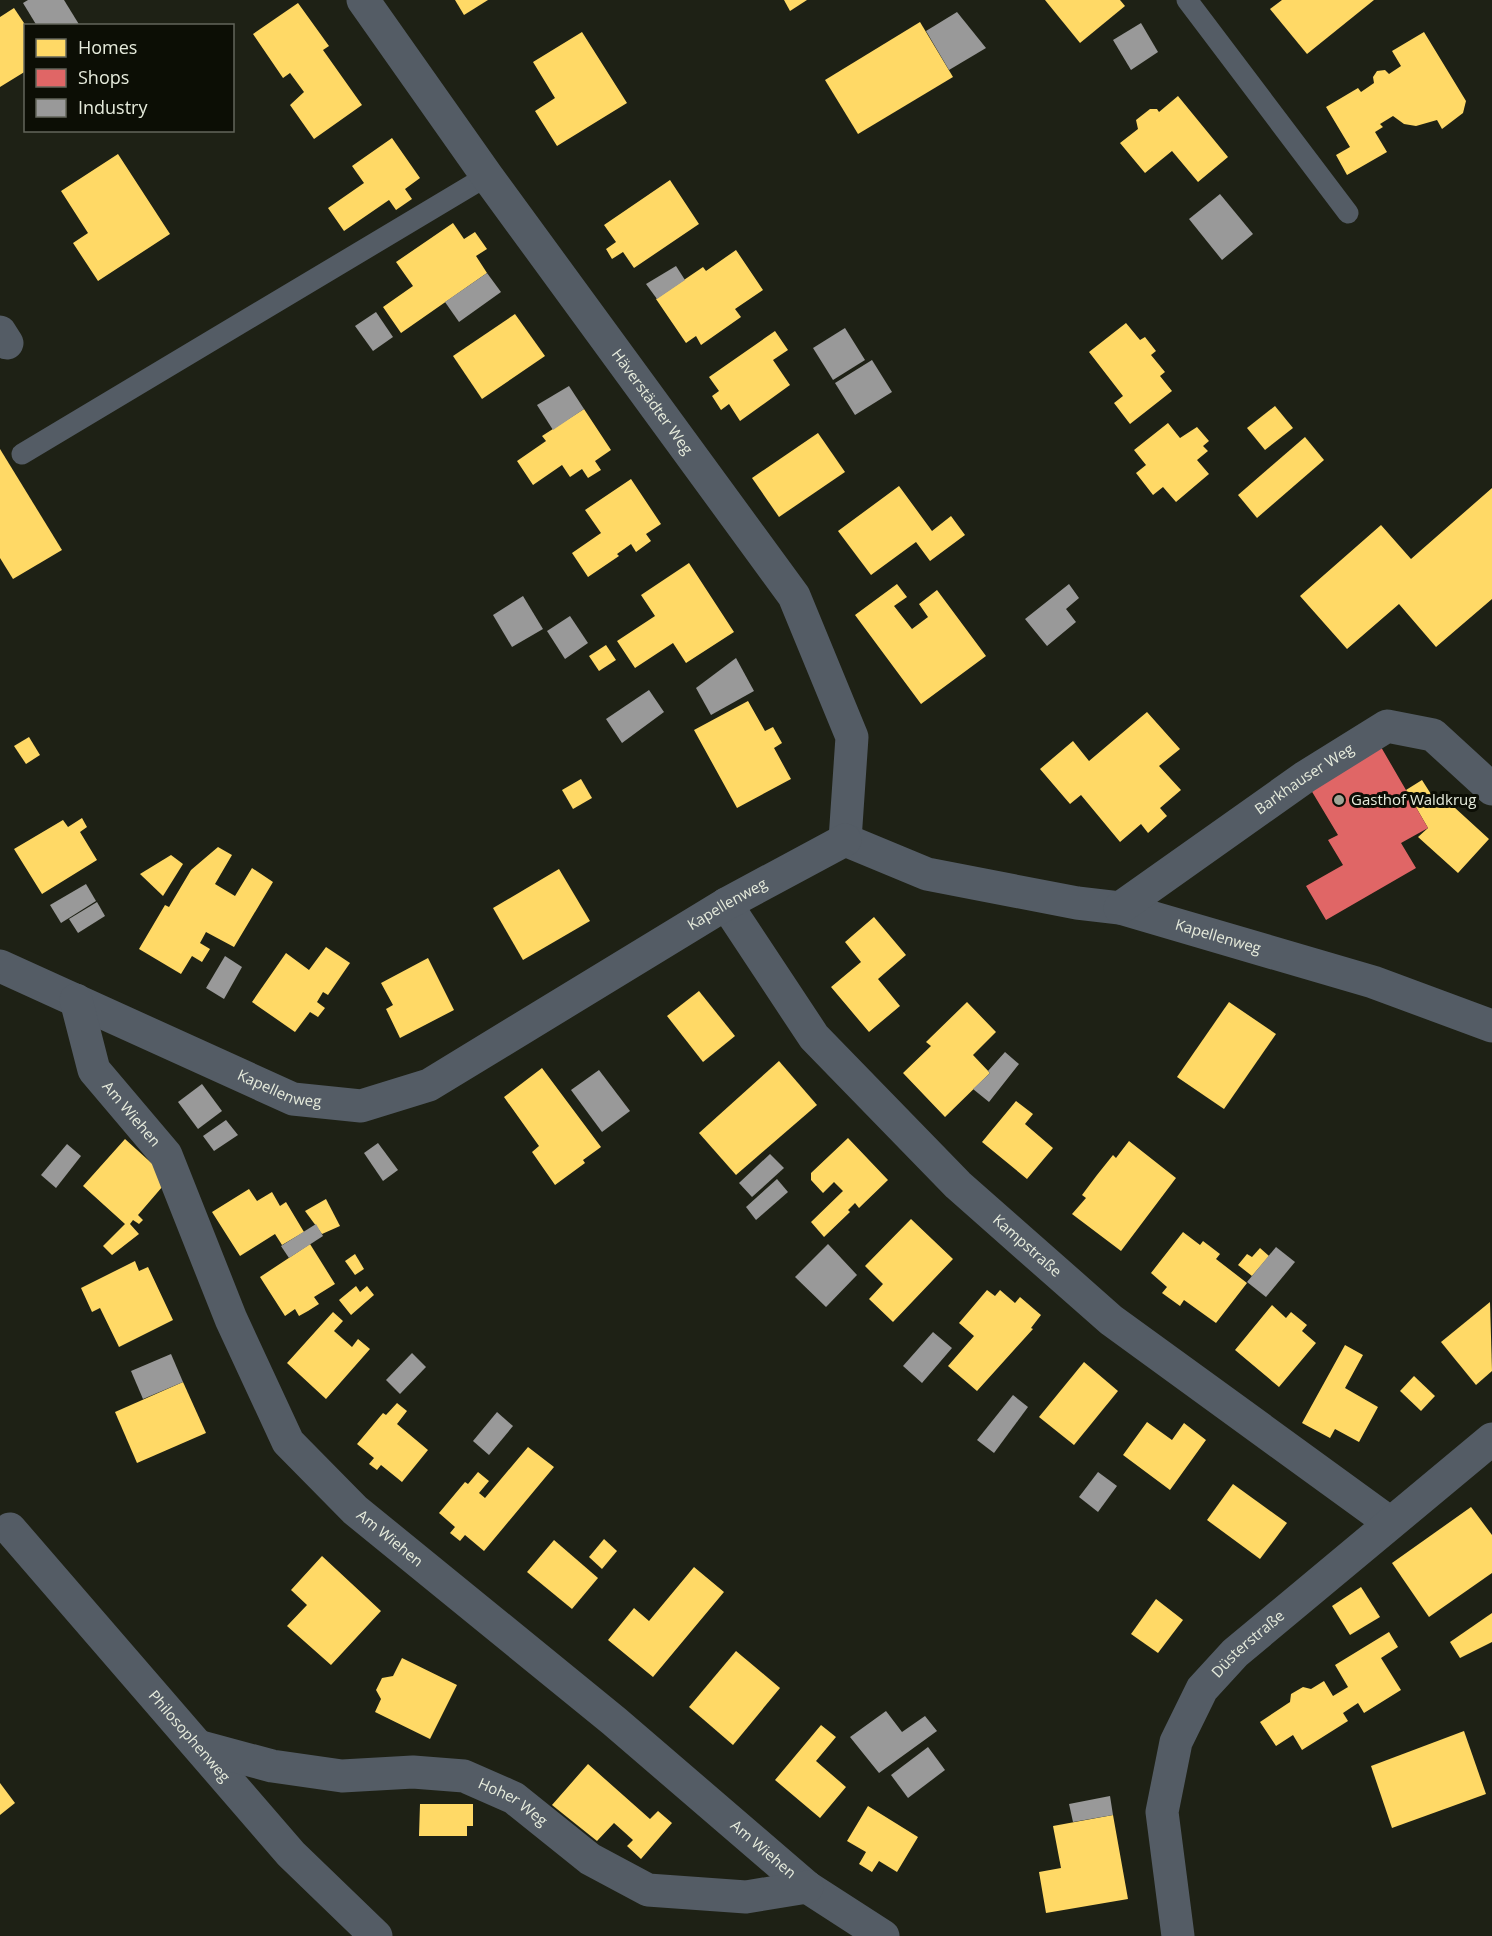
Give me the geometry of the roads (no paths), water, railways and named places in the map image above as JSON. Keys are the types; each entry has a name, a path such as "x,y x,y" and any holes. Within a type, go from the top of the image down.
{"street":[{"name":"Häverstädter Weg","path":"363,0 487,176 794,596 852,737 845,840"},
{"name":"Barkhauser Weg","path":"1120,908 1305,777 1387,726 1433,735 1492,789"},
{"name":"Kapellenweg","path":"0,966 293,1099 361,1106 429,1085 726,904 845,840 927,874 1077,903 1120,908 1373,982 1492,1026"},
{"name":"Kampstraße","path":"726,904 814,1037 958,1185 1111,1320 1389,1522"},
{"name":"Am Wiehen","path":"76,1000 94,1070 166,1155 231,1319 288,1442 355,1510 614,1721 807,1887 883,1936"},
{"name":"Düsterstraße","path":"1178,1936 1162,1812 1176,1742 1202,1689 1235,1653 1492,1438"},
{"name":"Philosophenweg","path":"10,1529 201,1747 291,1854 376,1936"},
{"name":"Hoher Weg","path":"201,1747 272,1766 342,1776 413,1772 464,1776 514,1798 590,1859 648,1890 746,1896 807,1887"}],"lane":[{"path":"1186,0 1348,213"},
{"path":"22,454 487,176"}],"place":[{"name":"Gasthof Waldkrug","path":"1339,800"}]}
